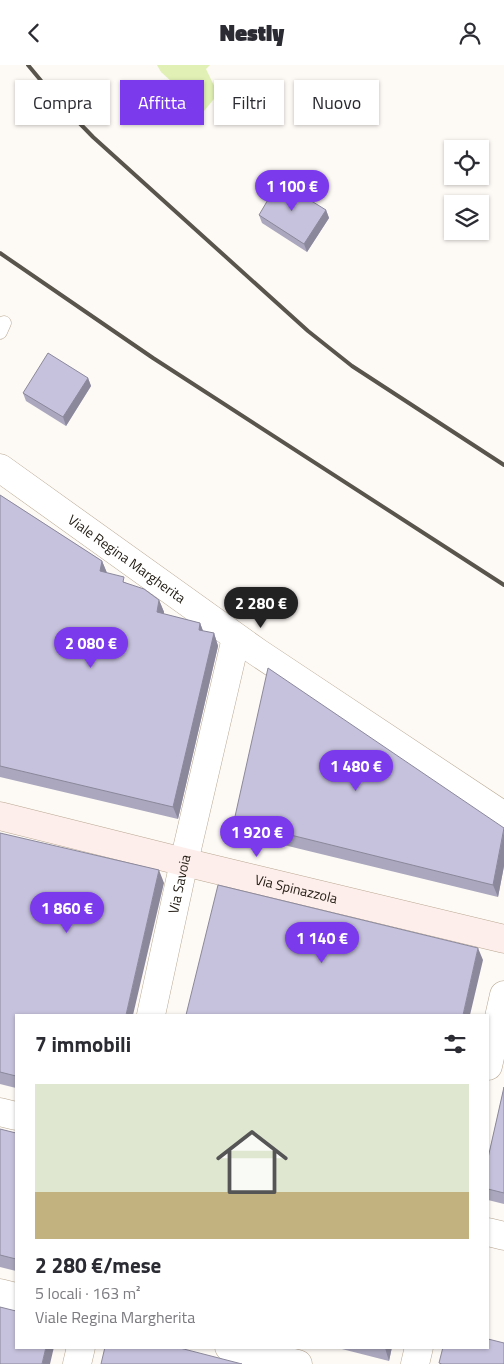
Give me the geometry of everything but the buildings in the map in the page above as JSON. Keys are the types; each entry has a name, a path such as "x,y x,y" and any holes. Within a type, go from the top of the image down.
{"street":[{"name":"Viale Regina Margherita","path":"0,468 236,637 504,816"},
{"name":"Via Savoia","path":"151,1014 236,637"},
{"name":"Via Spinazzola","path":"0,816 184,863 504,939"},
{"path":"489,1062 504,995"},
{"path":"0,1112 15,1116"},
{"path":"489,1232 504,1237"},
{"path":"0,1293 15,1297"},
{"path":"77,1364 81,1349"},
{"path":"237,1349 298,1364"},
{"path":"415,1364 419,1349"}],"green space":[{"path":"157,65 210,65 206,69 214,86 214,99 204,111 204,80 170,80 161,72"}],"railway":[{"path":"28,65 57,100 93,137 308,331 352,366 504,465"},
{"path":"0,253 153,358 504,585"}]}
